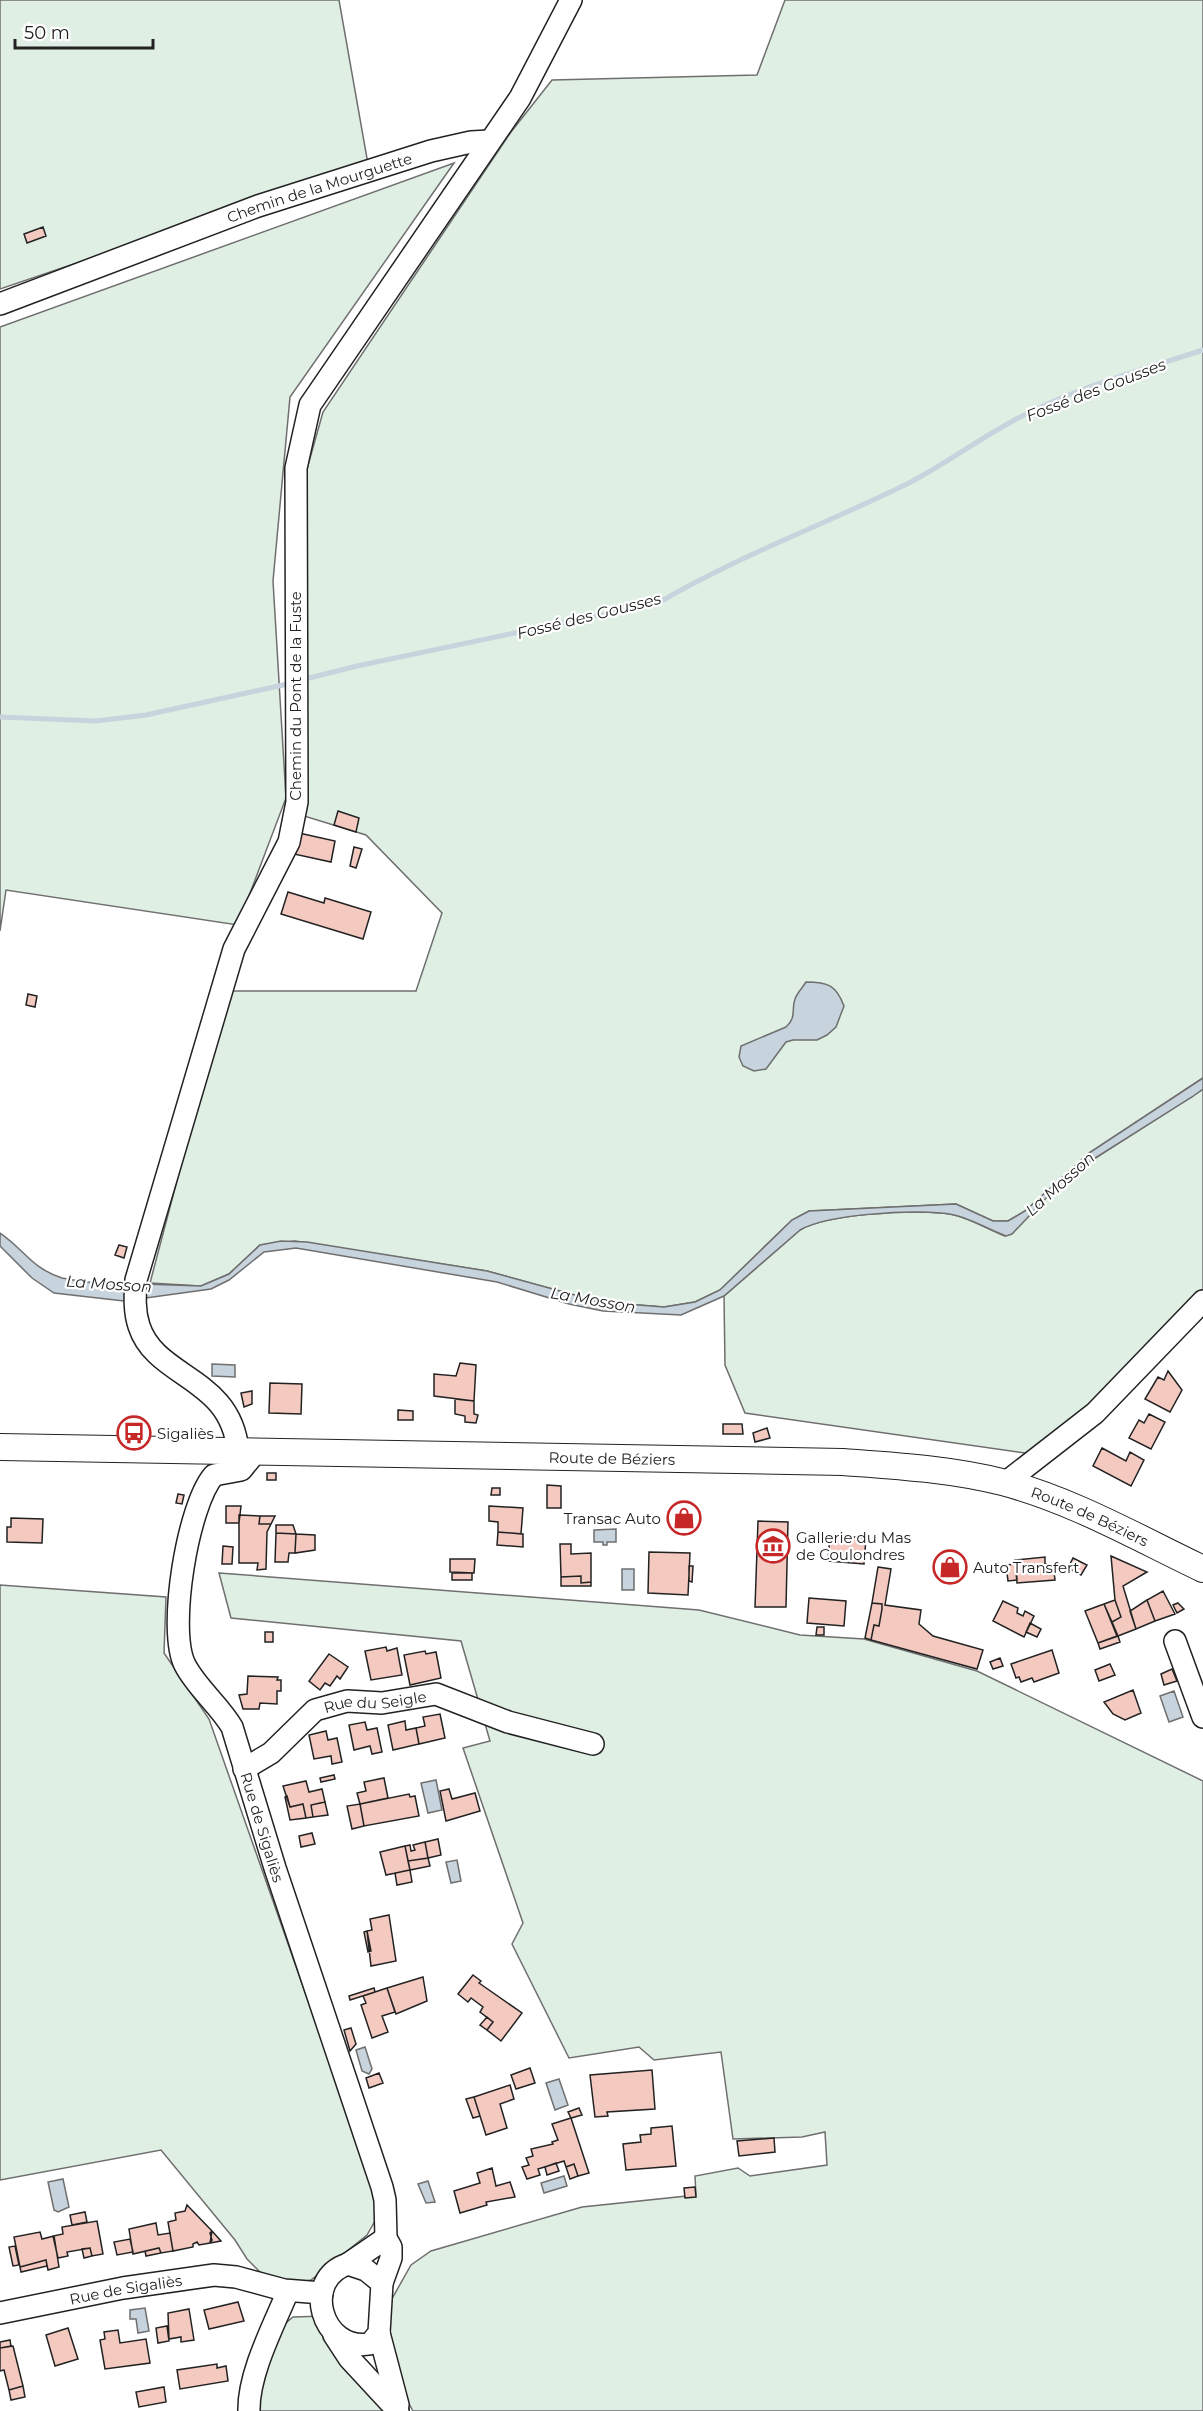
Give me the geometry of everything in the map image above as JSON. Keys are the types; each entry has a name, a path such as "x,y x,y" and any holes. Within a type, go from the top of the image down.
{"main road":[{"name":"Route de Béziers","path":"0,1447 843,1462 948,1470 1005,1483 1098,1518 1203,1569"}],"street":[{"path":"490,141 520,98 571,0"},
{"name":"Chemin de la Mourguette","path":"0,304 258,206 431,151 471,142 490,141"},
{"name":"Chemin du Pont de la Fuste","path":"246,1452 226,1412 210,1393 149,1346 140,1328 135,1305 136,1280 234,949 289,842 297,802 296,468 310,405 490,141"},
{"path":"1005,1483 1095,1413 1203,1301"},
{"name":"Rue de Sigaliès","path":"246,1452 241,1470 214,1475 198,1501 183,1568 178,1635 185,1665 221,1708 232,1727 382,2187 385,2200 386,2238 391,2247 391,2258 382,2283 379,2333 390,2382 400,2411"},
{"path":"1175,1641 1203,1717"},
{"name":"Rue du Seigle","path":"244,1769 271,1753 315,1710 347,1701 382,1703 436,1694 508,1722 593,1744"},
{"path":"386,2238 327,2277 321,2304 333,2332 349,2358 400,2411"},
{"path":"348,2264 366,2270 382,2283"},
{"name":"Rue de Sigaliès","path":"0,2313 123,2288 214,2275 236,2277 288,2290 322,2293"},
{"path":"249,2411 249,2396 254,2378 288,2290"},
{"path":"333,2332 341,2340 359,2346 370,2344 379,2333"}],"green space":[{"path":"0,0 339,0 368,164 0,289"},
{"path":"785,0 1203,0 1203,1078 1089,1153 1025,1211 1008,1221 993,1221 956,1204 809,1211 792,1220 720,1290 695,1302 664,1307 600,1302 487,1271 295,1241 260,1245 229,1274 201,1286 150,1283 227,991 416,991 442,913 366,835 304,816 305,476 323,412 511,132 552,80 757,75"},
{"path":"454,163 290,397 273,581 286,798 238,925 6,890 0,931 0,327"},
{"path":"1203,1089 1203,1293 1092,1408 1032,1454 745,1413 725,1365 724,1296 800,1230 829,1220 868,1214 927,1212 957,1216 1005,1236 1069,1175"},
{"path":"219,1573 699,1610 800,1635 864,1639 977,1671 1203,1781 1203,2411 413,2411 401,2389 388,2345 389,2304 411,2265 431,2251 582,2207 696,2195 695,2176 738,2168 750,2176 827,2165 825,2132 802,2137 733,2139 721,2052 654,2060 639,2047 569,2058 512,1944 523,1923 463,1748 490,1741 461,1641 231,1618"},
{"path":"0,1585 166,1597 164,1653 209,1719 373,2188 379,2214 367,2235 311,2280 297,2283 265,2277 247,2259 235,2240 161,2150 0,2180"},
{"path":"325,2316 333,2332 409,2411 253,2411 273,2334 293,2317"}],"water":[{"path":"806,982 826,984 838,993 844,1006 836,1027 817,1040 786,1042 766,1069 754,1071 743,1066 739,1057 741,1046 786,1027 793,1017 796,997"},
{"name":"La Mosson","path":"1203,1078 1203,1089 1192,1097 1068,1175 1012,1234 1006,1236 966,1219 941,1213 868,1214 829,1220 800,1230 724,1296 681,1315 603,1311 569,1304 497,1282 296,1248 264,1252 229,1280 211,1289 124,1301 54,1293 32,1278 0,1246 0,1233 35,1264 62,1278 85,1282 201,1286 229,1274 260,1245 281,1241 307,1242 487,1271 600,1302 664,1307 695,1302 720,1290 792,1220 809,1211 956,1204 993,1221 1008,1221 1025,1211 1089,1153"},
{"path":"212,1364 235,1365 235,1377 212,1376"},
{"path":"616,1529 616,1542 607,1542 607,1545 603,1545 603,1542 594,1542 594,1530"},
{"path":"622,1569 634,1569 634,1590 622,1590"},
{"path":"1174,1691 1183,1717 1169,1722 1160,1696"},
{"path":"436,1780 442,1810 428,1813 421,1783"},
{"path":"457,1860 461,1881 451,1883 446,1862"},
{"path":"365,2047 372,2069 369,2074 362,2071 356,2050"},
{"path":"559,2079 568,2105 555,2110 546,2083"},
{"path":"564,2176 567,2186 544,2193 541,2183"},
{"path":"63,2179 69,2207 58,2212 54,2210 48,2182"},
{"path":"428,2181 435,2202 426,2203 418,2184"},
{"path":"145,2308 149,2331 138,2333 136,2319 130,2319 130,2310"}],"building":[{"path":"43,227 46,236 27,243 24,234"},
{"path":"338,811 359,818 356,832 334,825"},
{"path":"299,833 335,841 331,862 294,854"},
{"path":"354,847 362,849 356,868 350,866"},
{"path":"288,892 324,903 325,898 371,912 363,939 281,914"},
{"path":"28,994 37,996 35,1007 26,1005"},
{"path":"119,1245 127,1247 124,1258 115,1255"},
{"path":"460,1363 476,1365 474,1401 434,1396 434,1374 456,1376"},
{"path":"1168,1371 1182,1390 1170,1412 1145,1399 1158,1377 1164,1380"},
{"path":"270,1383 302,1384 301,1414 269,1413"},
{"path":"252,1391 252,1404 244,1407 241,1393"},
{"path":"455,1399 474,1401 474,1414 478,1415 476,1423 465,1422 465,1416 455,1414"},
{"path":"398,1410 413,1411 413,1420 398,1420"},
{"path":"1149,1414 1165,1422 1151,1449 1129,1438 1139,1420 1144,1423"},
{"path":"723,1424 742,1424 743,1434 723,1434"},
{"path":"767,1428 770,1438 755,1442 753,1433"},
{"path":"1102,1448 1126,1461 1130,1452 1144,1460 1131,1486 1093,1466"},
{"path":"267,1473 276,1473 276,1480 267,1480"},
{"path":"547,1485 561,1486 561,1508 547,1508"},
{"path":"492,1488 500,1488 500,1495 491,1495"},
{"path":"178,1494 184,1495 182,1504 176,1503"},
{"path":"226,1506 241,1506 239,1523 226,1523"},
{"path":"489,1506 523,1508 521,1534 498,1532 498,1522 489,1521"},
{"path":"239,1515 260,1516 259,1524 271,1524 267,1532 266,1569 257,1570 258,1563 239,1563"},
{"path":"260,1516 275,1516 271,1524 259,1524"},
{"path":"11,1518 43,1519 42,1543 7,1542 7,1527 11,1527"},
{"path":"758,1521 788,1522 786,1607 755,1607"},
{"path":"276,1525 293,1525 296,1534 276,1533"},
{"path":"498,1532 523,1534 523,1547 497,1545"},
{"path":"276,1533 296,1534 295,1553 289,1553 288,1562 275,1562"},
{"path":"296,1534 315,1535 315,1550 295,1553"},
{"path":"830,1535 866,1538 864,1564 828,1561"},
{"path":"560,1544 571,1544 571,1554 591,1553 591,1582 581,1583 581,1576 561,1577"},
{"path":"223,1546 233,1547 232,1564 222,1564"},
{"path":"649,1552 690,1553 688,1595 648,1593"},
{"path":"1111,1556 1147,1572 1123,1586 1136,1629 1118,1636 1112,1622 1121,1617 1115,1600"},
{"path":"1045,1557 1045,1564 1053,1564 1055,1580 1017,1583 1015,1560"},
{"path":"1073,1558 1087,1565 1081,1575 1068,1568"},
{"path":"450,1559 475,1559 474,1573 450,1572"},
{"path":"1016,1564 1017,1580 1008,1581 1006,1565"},
{"path":"689,1566 693,1566 692,1582 689,1581"},
{"path":"878,1567 891,1569 885,1605 921,1610 919,1624 933,1636 983,1650 977,1669 871,1640 874,1625 879,1626 882,1609 882,1604 872,1603"},
{"path":"452,1573 472,1573 472,1580 452,1580"},
{"path":"581,1576 581,1583 591,1582 591,1586 561,1586 561,1577"},
{"path":"1163,1591 1175,1614 1155,1621 1147,1600"},
{"path":"809,1598 846,1601 844,1626 807,1623"},
{"path":"1115,1600 1121,1617 1112,1622 1104,1604"},
{"path":"1147,1600 1155,1621 1136,1629 1130,1611"},
{"path":"1003,1601 1018,1608 1017,1613 1023,1616 1025,1611 1034,1616 1024,1637 993,1621"},
{"path":"872,1603 882,1604 882,1609 879,1626 874,1625 871,1640 865,1638"},
{"path":"1178,1603 1184,1609 1177,1613 1173,1605"},
{"path":"1104,1604 1117,1636 1098,1643 1085,1611"},
{"path":"1030,1623 1041,1629 1037,1637 1026,1632"},
{"path":"817,1627 824,1627 824,1635 816,1635"},
{"path":"265,1632 273,1632 273,1642 265,1642"},
{"path":"1118,1636 1120,1642 1100,1649 1098,1643"},
{"path":"386,1647 387,1651 397,1648 402,1675 371,1680 365,1651"},
{"path":"1052,1650 1059,1673 1034,1682 1032,1678 1021,1682 1019,1677 1016,1678 1011,1664"},
{"path":"425,1651 426,1654 436,1652 441,1678 410,1685 404,1655"},
{"path":"329,1654 348,1667 340,1679 337,1676 330,1686 325,1683 320,1690 309,1681"},
{"path":"1000,1658 1003,1666 993,1669 990,1662"},
{"path":"1110,1664 1115,1675 1099,1681 1095,1670"},
{"path":"1172,1669 1177,1681 1164,1685 1161,1674"},
{"path":"248,1676 278,1677 277,1680 281,1680 281,1691 277,1691 277,1704 260,1703 259,1709 243,1709 239,1695 247,1694"},
{"path":"1133,1690 1141,1713 1125,1720 1113,1714 1104,1702"},
{"path":"440,1714 445,1738 419,1744 416,1728 425,1726 423,1717"},
{"path":"405,1721 406,1730 416,1728 419,1744 393,1750 388,1725"},
{"path":"365,1722 367,1730 377,1728 382,1752 372,1754 370,1746 354,1750 349,1725"},
{"path":"326,1731 328,1740 337,1738 342,1762 332,1764 331,1756 314,1759 309,1735"},
{"path":"334,1775 335,1779 321,1782 320,1778"},
{"path":"384,1778 388,1798 360,1804 357,1793 366,1791 364,1782"},
{"path":"306,1781 309,1792 322,1789 325,1802 311,1805 313,1817 306,1818 303,1804 290,1807 283,1786"},
{"path":"449,1789 452,1799 475,1793 480,1811 446,1821 440,1791"},
{"path":"409,1794 410,1797 415,1796 419,1816 364,1826 360,1804"},
{"path":"287,1796 290,1807 303,1804 306,1818 290,1820 285,1797"},
{"path":"325,1802 328,1815 313,1817 311,1805"},
{"path":"360,1804 364,1826 352,1829 347,1806"},
{"path":"312,1833 315,1844 301,1847 299,1836"},
{"path":"438,1839 441,1855 428,1858 425,1842"},
{"path":"425,1842 428,1858 408,1861 405,1846 410,1845 411,1851 415,1850 413,1845"},
{"path":"405,1846 410,1870 386,1875 380,1852"},
{"path":"428,1858 430,1866 410,1870 408,1861"},
{"path":"410,1870 412,1882 397,1885 395,1873"},
{"path":"389,1915 396,1961 371,1966 367,1931 372,1930 370,1919"},
{"path":"367,1931 371,1951 368,1952 364,1932"},
{"path":"473,1975 481,1981 479,1983 522,2013 501,2041 487,2030 493,2022 480,2012 483,2007 471,1998 468,2002 458,1994"},
{"path":"423,1977 427,2001 396,2014 387,1988"},
{"path":"374,1988 375,1992 350,2000 349,1996"},
{"path":"387,1988 395,2012 382,2016 388,2032 372,2038 361,2005 366,2003 363,1996"},
{"path":"487,2017 493,2022 487,2030 480,2025"},
{"path":"351,2028 356,2044 350,2051 344,2030"},
{"path":"530,2068 535,2083 516,2089 511,2075"},
{"path":"652,2070 655,2109 607,2112 608,2116 595,2117 590,2075"},
{"path":"379,2073 383,2083 369,2088 366,2078"},
{"path":"510,2085 514,2099 500,2104 507,2128 486,2135 474,2097"},
{"path":"474,2097 480,2116 473,2118 466,2099"},
{"path":"579,2108 582,2115 571,2118 568,2112"},
{"path":"571,2118 589,2173 578,2176 574,2164 566,2167 564,2161 538,2169 540,2175 527,2179 522,2167 529,2165 526,2158 533,2156 531,2149 553,2144 552,2142 558,2140 552,2124"},
{"path":"672,2126 676,2166 626,2170 623,2144 641,2142 640,2135 651,2134 651,2128"},
{"path":"774,2138 775,2152 739,2156 737,2141"},
{"path":"556,2163 559,2171 547,2175 545,2167"},
{"path":"574,2164 578,2176 570,2179 566,2167"},
{"path":"492,2168 496,2186 510,2182 515,2197 486,2202 487,2205 460,2213 454,2191 480,2183 477,2173"},
{"path":"695,2187 696,2197 685,2198 684,2188"},
{"path":"187,2205 212,2231 210,2233 212,2240 210,2243 199,2245 197,2242 193,2244 193,2247 173,2251 168,2222 176,2220 175,2213 185,2211"},
{"path":"85,2212 87,2222 72,2225 70,2215"},
{"path":"97,2221 103,2254 92,2256 90,2248 67,2252 68,2256 58,2258 53,2236 63,2234 62,2227"},
{"path":"156,2223 158,2235 170,2233 173,2251 161,2253 159,2248 133,2254 129,2229"},
{"path":"212,2231 221,2241 210,2243"},
{"path":"40,2232 42,2239 54,2236 59,2267 48,2270 46,2260 20,2267 14,2237"},
{"path":"130,2239 133,2252 117,2255 114,2242"},
{"path":"15,2246 19,2265 13,2266 9,2247"},
{"path":"90,2248 92,2256 84,2258 82,2249"},
{"path":"159,2248 161,2253 146,2256 145,2251"},
{"path":"46,2260 47,2266 21,2272 20,2267"},
{"path":"238,2302 244,2321 209,2329 204,2310"},
{"path":"189,2309 194,2340 181,2342 181,2337 169,2339 168,2313"},
{"path":"167,2326 169,2341 158,2343 156,2328"},
{"path":"68,2328 78,2359 55,2366 46,2335"},
{"path":"118,2330 120,2343 146,2339 150,2363 105,2369 100,2340 105,2339 104,2332"},
{"path":"10,2340 11,2346 0,2348 0,2342"},
{"path":"13,2346 23,2386 9,2390 4,2370 0,2371 0,2348"},
{"path":"217,2364 217,2368 226,2366 228,2381 180,2389 177,2370"},
{"path":"23,2386 25,2397 11,2400 9,2390"},
{"path":"164,2387 166,2402 139,2407 136,2392"}],"waterway":[{"name":"Fossé des Gousses","path":"301,680 357,666 658,603 719,570 909,483 1034,410 1105,382 1203,350"},
{"name":"Fossé des Gousses","path":"0,717 96,721 146,715 292,683"}],"place":[{"name":"Sigaliès","path":"134,1433"},
{"name":"Transac Auto","path":"684,1518"},
{"name":"Gallerie du Mas de Coulondres","path":"773,1546"},
{"name":"Auto Transfert","path":"950,1567"}]}
